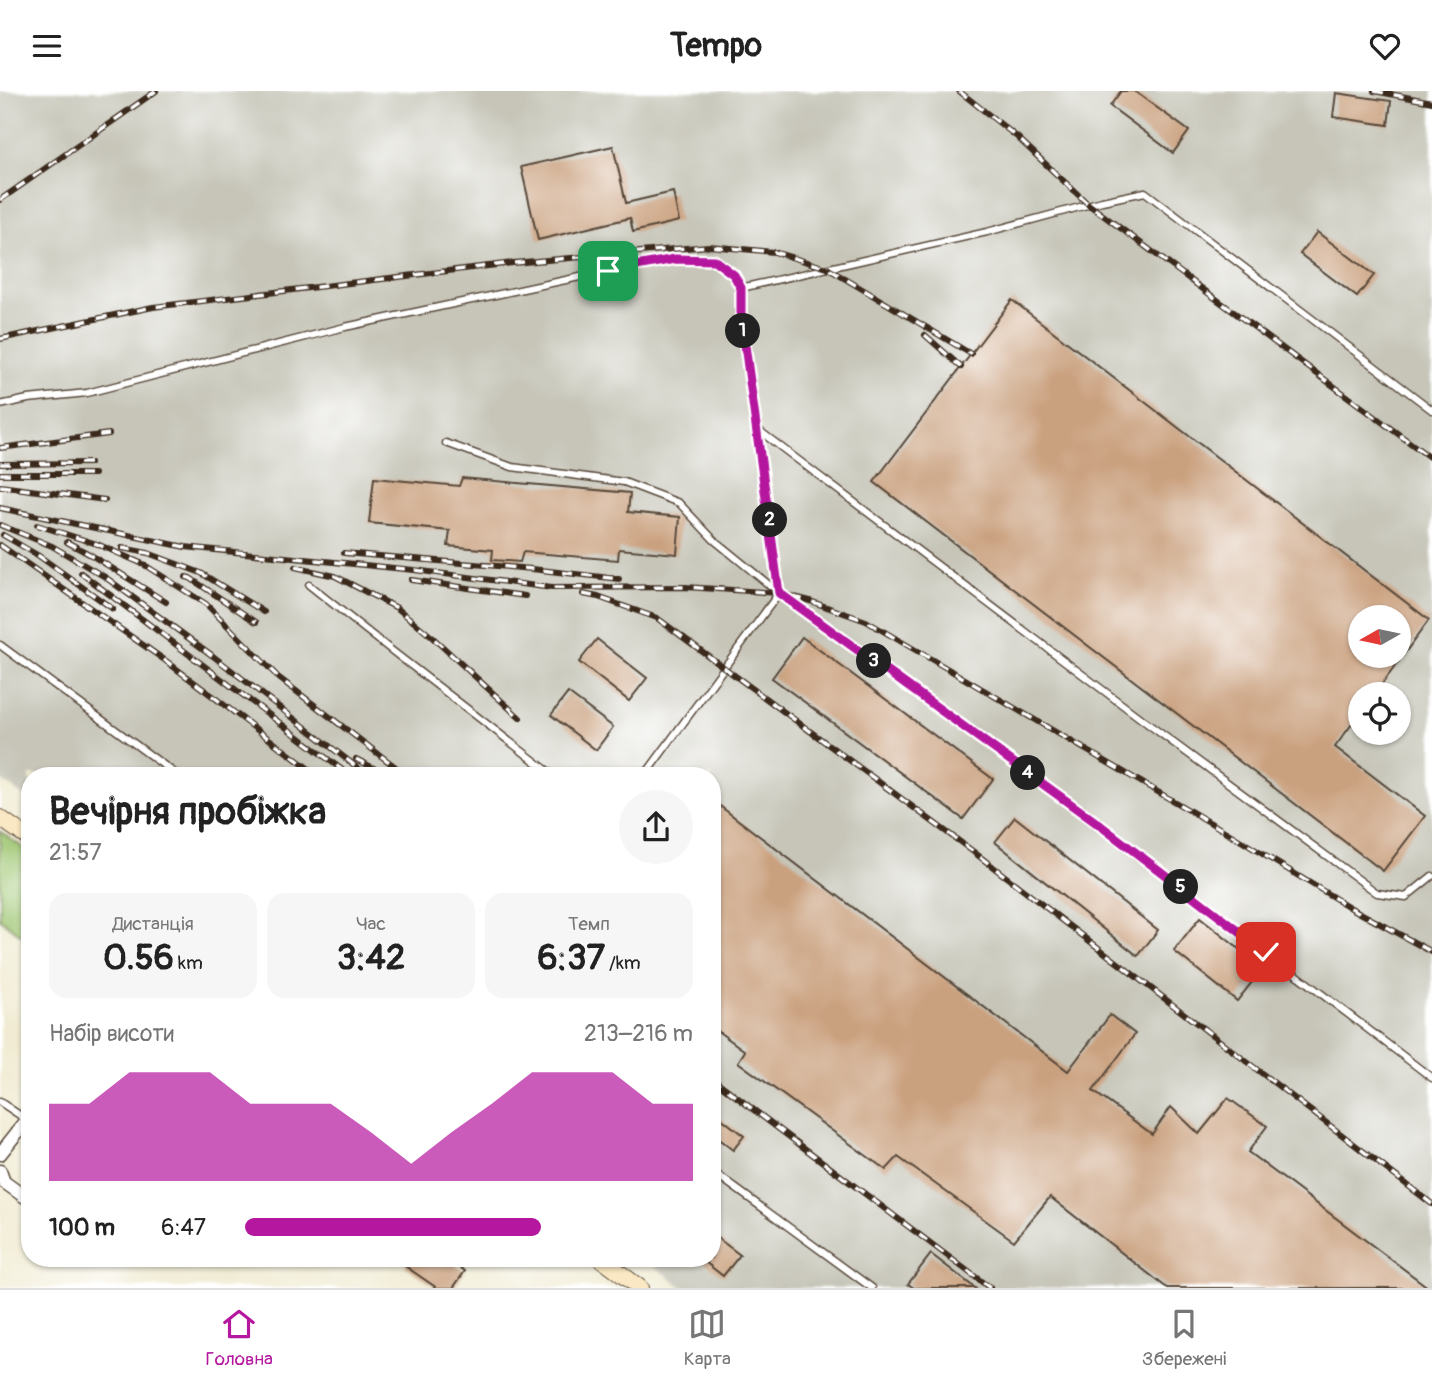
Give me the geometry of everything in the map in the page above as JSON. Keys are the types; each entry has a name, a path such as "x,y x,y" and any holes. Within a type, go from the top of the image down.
{"main road":[{"path":"0,818 21,833"},
{"path":"612,1267 640,1288"}],"street":[{"path":"0,1154 21,1128"},
{"path":"0,1171 4,1182 21,1195"}],"lane":[{"path":"741,288 988,232 1145,192 1432,410"},
{"path":"0,405 28,398 87,393 345,327 608,271 675,259 714,260 734,275 741,288 741,316 779,593 651,767"},
{"path":"757,429 1377,893 1406,897 1432,876"},
{"path":"446,443 512,467 624,482 679,503 714,540 779,593 1101,826 1432,1078"},
{"path":"309,585 543,767"},
{"path":"0,645 166,767"},
{"path":"0,1102 21,1116"},
{"path":"721,1178 872,1288"}],"shaded area":[{"path":"0,91 1432,91 1432,1288 684,1288 656,1267 721,1267 721,767 21,767 21,794 0,779"}],"green space":[{"path":"0,831 21,846 21,935 0,919"}],"building":[{"path":"1121,91 1134,91 1189,131 1173,153 1110,106"},
{"path":"1336,93 1391,101 1388,125 1333,117"},
{"path":"613,146 626,203 673,192 679,221 633,232 630,218 538,240 521,167"},
{"path":"1317,232 1374,275 1357,297 1300,254"},
{"path":"1012,300 1409,605 1348,605 1348,669 1393,669 1384,682 1348,682 1348,729 1335,747 1425,816 1383,871 874,482"},
{"path":"374,478 459,486 462,478 630,493 628,512 680,517 677,554 619,549 618,560 523,552 520,562 492,560 493,550 448,546 450,531 369,523"},
{"path":"1411,606 1429,620 1411,645"},
{"path":"802,637 993,779 963,819 772,678"},
{"path":"597,639 647,678 629,701 579,662"},
{"path":"568,693 613,727 596,750 551,715"},
{"path":"721,807 1068,1071 1110,1015 1135,1034 1093,1091 1152,1134 1171,1107 1199,1134 1228,1098 1267,1126 1248,1152 1429,1288 1167,1288 1050,1197 1014,1241 898,1157 886,1170 738,1062 745,1051 721,1034"},
{"path":"1015,817 1158,930 1138,956 995,842"},
{"path":"1200,918 1263,968 1237,1001 1174,951"},
{"path":"721,1118 744,1136 733,1150 721,1141"},
{"path":"721,1241 740,1255 723,1276 712,1267 721,1267"},
{"path":"931,1254 975,1288 914,1288 908,1284"},
{"path":"406,1267 459,1267 465,1271 453,1288 437,1288"}],"railway":[{"path":"0,200 156,91"},
{"path":"959,91 1017,137 1088,204 1432,459"},
{"path":"1374,91 1432,102"},
{"path":"0,339 153,307 513,263 709,246 774,252 827,268 971,354"},
{"path":"925,335 961,367"},
{"path":"0,448 109,434"},
{"path":"0,464 90,463"},
{"path":"0,474 94,474"},
{"path":"0,486 105,500"},
{"path":"0,508 185,547 414,570 552,588 685,587 779,593 810,601 866,621 1351,908 1432,952"},
{"path":"0,525 52,546 105,577 357,767"},
{"path":"37,525 97,544 143,564 206,604 279,678 396,767"},
{"path":"3,535 39,556 113,609"},
{"path":"67,542 166,602"},
{"path":"0,545 166,661 306,767"},
{"path":"122,548 148,553 201,573 264,612"},
{"path":"344,553 619,579"},
{"path":"295,567 335,576 397,608 520,718"},
{"path":"81,573 338,767"},
{"path":"186,577 256,622"},
{"path":"411,580 525,596"},
{"path":"583,594 657,618 975,853 1432,1204"},
{"path":"356,759 372,767"},
{"path":"721,1085 990,1288"}],"route":[{"path":"608,271 675,259 714,260 734,275 741,288 741,316 779,593 1101,826 1266,952"}]}
